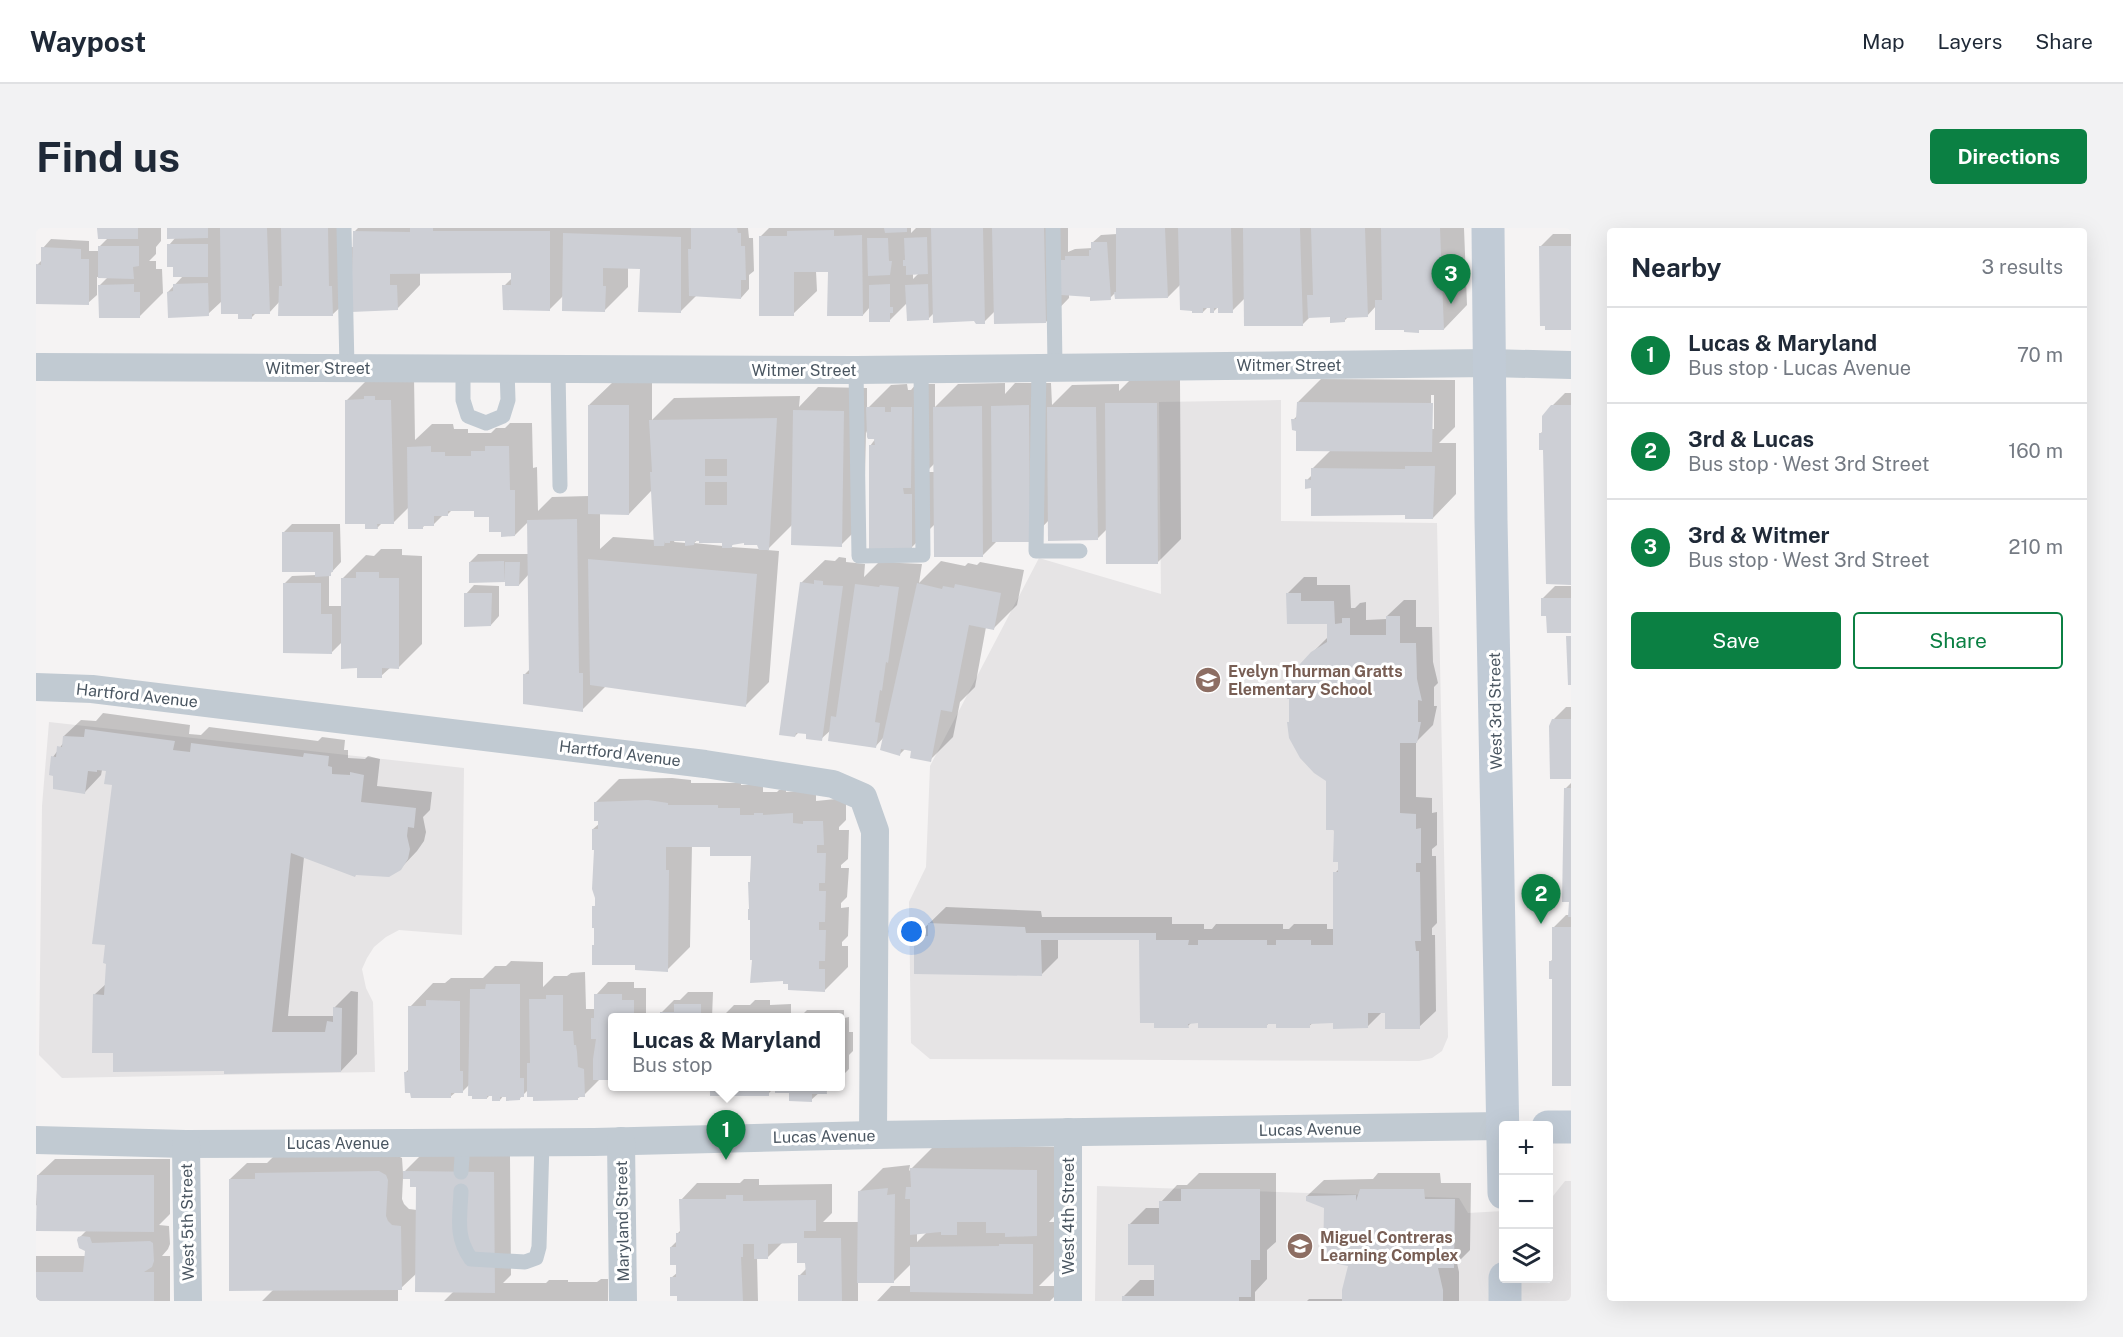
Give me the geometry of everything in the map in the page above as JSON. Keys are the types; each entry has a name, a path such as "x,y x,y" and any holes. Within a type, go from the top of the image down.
{"main road":[{"name":"West 3rd Street","path":"1488,228 1491,520 1503,1121"},
{"path":"1553,1127 1571,1127"},
{"path":"1505,1283 1505,1301"}],"street":[{"name":"Witmer Street","path":"36,367 921,370 1490,363 1571,365"},
{"name":"Hartford Avenue","path":"36,687 104,690 705,764 833,784 863,797 875,831 873,1135"},
{"name":"Lucas Avenue","path":"36,1140 186,1144 542,1142 1068,1131 1499,1126"},
{"name":"West 4th Street","path":"1068,1131 1068,1301"},
{"name":"Maryland Street","path":"621,1141 623,1301"},
{"name":"West 5th Street","path":"186,1144 188,1301"}],"lane":[{"path":"344,228 347,369"},
{"path":"1053,228 1036,551 1080,551"},
{"path":"463,369 463,400 468,416 486,423 503,416 508,400 507,369"},
{"path":"558,369 560,486"},
{"path":"856,370 859,556 923,555 921,370"},
{"path":"462,1172 463,1142"},
{"path":"461,1191 459,1233 464,1249 471,1259 525,1262 536,1258 539,1247 542,1142"}],"shaded area":[{"name":"Evelyn Thurman Gratts Elementary School","path":"1281,400 1281,521 1437,523 1448,1037 1442,1051 1432,1058 1419,1061 930,1059 911,1043 909,902 926,867 930,766 1039,558 1161,594 1159,402"},
{"path":"49,722 464,768 462,935 399,930 374,947 367,958 362,969 366,988 373,1002 375,1072 62,1078 39,1055 42,806"},
{"name":"Miguel Contreras Learning Complex","path":"1565,1181 1571,1181 1571,1301 1095,1301 1097,1186 1459,1198 1468,1213 1499,1211 1499,1283 1553,1283 1553,1196"}],"building":[{"path":"97,228 138,228 138,239 98,239"},
{"path":"167,228 208,228 208,238 167,239"},
{"path":"220,228 267,228 270,314 252,314 252,319 238,319 238,314 221,314"},
{"path":"281,228 328,228 329,286 332,286 333,316 278,316 279,286 282,286"},
{"path":"410,228 433,228 433,231 550,231 550,311 503,310 502,285 511,285 511,273 390,274 390,285 397,285 398,310 351,312 353,231 410,232"},
{"path":"691,228 737,228 738,233 741,233 741,246 745,246 746,280 741,280 741,299 689,296 688,249 691,249"},
{"path":"884,228 907,228 907,232 885,233"},
{"path":"931,228 983,228 985,324 976,324 974,321 933,323"},
{"path":"992,228 1044,228 1046,323 994,324"},
{"path":"1116,228 1165,228 1168,298 1115,299"},
{"path":"1178,228 1231,228 1233,313 1218,313 1218,308 1214,308 1214,313 1210,313 1210,308 1203,308 1203,313 1180,310"},
{"path":"1243,228 1300,228 1303,326 1244,326"},
{"path":"1311,228 1365,228 1368,317 1345,318 1345,322 1330,323 1330,317 1308,318 1307,295 1313,295"},
{"path":"1381,228 1440,228 1444,330 1419,330 1419,333 1404,332 1404,330 1375,330 1375,300 1382,300"},
{"path":"834,230 834,236 862,235 863,316 827,316 828,272 794,272 794,316 759,316 759,236 787,236 787,231"},
{"path":"563,233 681,237 681,313 638,312 640,269 603,268 603,286 606,286 605,312 562,311"},
{"path":"927,237 928,274 906,275 906,266 903,266 904,238"},
{"path":"867,238 888,238 889,261 892,261 890,275 868,276"},
{"path":"1091,242 1107,242 1111,300 1090,301 1090,297 1061,295 1060,260 1065,260 1065,256 1089,256"},
{"path":"167,244 208,244 208,277 173,277 173,267 167,267"},
{"path":"98,246 139,246 139,266 133,267 134,279 98,278"},
{"path":"1539,246 1571,246 1571,330 1545,330 1545,326 1540,326"},
{"path":"41,247 81,249 81,259 89,259 89,305 36,304 36,264 41,265"},
{"path":"208,283 209,316 168,318 167,292 173,291 173,284"},
{"path":"134,284 134,292 140,292 140,318 99,318 98,285"},
{"path":"890,284 890,307 893,307 893,313 890,313 890,322 869,322 869,285"},
{"path":"928,284 929,320 907,321 905,285"},
{"path":"364,396 375,396 375,400 391,400 394,524 377,524 378,529 365,529 365,524 345,524 345,400 364,399"},
{"path":"1297,402 1433,403 1432,452 1296,451 1296,431 1292,430 1291,419 1296,419"},
{"path":"1105,403 1157,403 1158,564 1106,564"},
{"path":"588,405 629,405 629,515 588,514"},
{"path":"1029,405 1030,542 992,542 991,406"},
{"path":"1551,405 1571,405 1571,585 1546,584 1543,450 1539,450 1539,433 1542,433 1542,416"},
{"path":"982,406 983,557 934,557 933,407"},
{"path":"866,407 885,407 885,412 891,412 891,407 912,407 911,488 903,488 904,494 912,494 912,549 869,550 869,445 875,445 874,439 867,437"},
{"path":"1047,407 1096,407 1098,540 1048,541"},
{"path":"793,410 844,411 842,547 791,545"},
{"path":"777,418 769,550 759,550 757,545 744,545 744,543 732,545 732,548 722,548 722,543 699,543 699,541 695,541 694,545 685,546 685,541 665,543 665,541 664,546 654,546 649,420","holes":["705,459 727,459 727,476 705,476","705,482 727,482 727,505 705,505"]},
{"path":"431,446 431,452 445,452 445,456 471,456 471,451 485,451 485,446 509,446 510,490 515,490 515,536 501,537 501,532 489,532 489,517 474,517 474,511 448,511 448,516 434,516 434,526 408,529 407,447"},
{"path":"1405,466 1435,466 1433,519 1405,519 1405,515 1311,516 1311,488 1305,489 1305,479 1311,480 1311,468 1405,469"},
{"path":"577,519 579,673 583,673 583,712 523,704 523,674 529,674 527,520"},
{"path":"282,532 333,532 333,572 331,576 315,577 315,572 282,572"},
{"path":"588,559 757,574 746,707 590,685"},
{"path":"504,561 505,582 469,583 469,562"},
{"path":"505,562 520,562 519,586 505,586"},
{"path":"356,572 379,572 379,578 399,578 399,669 382,668 382,678 357,678 357,668 341,669 341,578 356,578"},
{"path":"814,580 823,581 823,585 843,586 822,741 806,739 806,734 796,733 795,737 779,735 800,582 814,584"},
{"path":"283,583 321,583 321,614 332,614 332,654 283,653"},
{"path":"917,583 942,589 943,586 954,588 955,584 1001,593 994,630 969,625 952,712 941,710 931,762 910,758 911,751 901,749 900,756 880,750"},
{"path":"855,584 899,587 888,663 886,662 875,722 880,723 876,748 828,741 831,716 836,717"},
{"path":"464,593 492,593 491,626 464,627"},
{"path":"1286,593 1301,593 1301,601 1334,601 1335,624 1342,623 1342,618 1350,618 1350,635 1386,635 1386,616 1400,616 1400,643 1416,643 1417,679 1422,701 1418,700 1418,722 1421,722 1417,743 1400,743 1400,813 1416,814 1416,829 1421,828 1421,863 1416,863 1416,872 1420,872 1421,941 1415,941 1416,951 1419,951 1420,1029 1385,1029 1385,1013 1368,1013 1368,1028 1333,1029 1333,1023 1310,1024 1310,1028 1276,1028 1276,1024 1267,1024 1267,1028 1198,1028 1198,1023 1188,1024 1189,1028 1154,1028 1154,1023 1140,1023 1139,940 1041,940 1042,976 914,974 914,937 928,936 928,923 1025,927 1026,933 1156,933 1156,940 1189,940 1188,945 1198,945 1198,940 1267,940 1267,945 1276,945 1276,940 1311,940 1311,945 1333,945 1333,872 1338,872 1338,862 1333,862 1334,830 1326,830 1326,781 1314,773 1300,758 1289,738 1287,722 1289,722 1289,699 1287,699 1292,677 1311,652 1327,642 1327,624 1287,624"},
{"path":"1541,598 1571,598 1571,633 1547,633 1546,616 1541,616"},
{"path":"1566,636 1571,636 1571,685 1568,685"},
{"path":"1552,719 1571,719 1571,779 1550,779 1549,726"},
{"path":"85,729 175,741 173,750 190,752 191,743 303,757 304,753 329,756 328,766 332,767 332,774 350,775 350,772 364,775 361,802 416,808 414,828 408,827 407,836 410,849 408,859 401,870 389,877 356,875 355,877 291,853 272,1032 325,1032 327,1021 333,1022 333,1007 342,1008 341,1072 224,1074 224,1071 113,1072 113,1053 92,1053 93,994 104,995 106,964 103,963 105,945 92,944 112,785 104,784 106,771 97,770 97,772 88,771 85,794 53,789 53,776 49,775 51,756 56,757 57,746 62,747 63,736 84,737"},
{"path":"1564,788 1571,788 1571,917 1568,917 1569,902 1562,902"},
{"path":"648,800 668,803 668,805 718,805 718,808 740,808 740,815 793,813 793,823 823,821 824,845 817,845 817,853 826,853 825,883 819,883 819,891 826,891 825,922 819,922 819,930 826,930 825,961 819,961 819,969 825,969 825,992 788,990 788,984 783,984 783,981 750,983 752,960 750,960 748,882 750,882 751,856 710,856 710,847 666,847 666,870 669,870 668,972 635,970 635,965 592,965 594,928 592,928 592,906 595,906 595,898 592,889 594,850 592,850 592,829 598,829 598,821 594,821 594,802"},
{"path":"1552,927 1571,927 1571,1086 1552,1086 1552,979 1549,979 1549,961 1552,961"},
{"path":"486,984 520,984 520,1078 524,1078 524,1097 520,1097 520,1100 506,1101 506,1097 500,1097 500,1101 492,1101 492,1096 487,1096 487,1099 472,1099 472,1096 468,1096 470,989 485,989"},
{"path":"594,994 622,994 622,1000 634,1000 634,1013 608,1013 608,1080 593,1080 596,1039 591,1039 591,1018 594,1018"},
{"path":"546,995 563,995 563,1031 573,1031 578,1067 584,1069 585,1097 578,1097 578,1100 533,1101 533,1097 527,1097 527,1063 530,1063 529,999 546,999"},
{"path":"426,1000 460,1001 460,1071 463,1071 463,1093 451,1093 451,1098 411,1098 410,1093 405,1093 404,1072 408,1072 408,1006 426,1006"},
{"path":"674,1004 701,1004 701,1013 660,1013 674,1012"},
{"path":"710,1091 769,1091 769,1096 710,1096"},
{"path":"775,1091 827,1091 827,1094 812,1094 812,1102 789,1101 789,1093 775,1093"},
{"path":"910,1168 1037,1170 1037,1236 1005,1237 1005,1233 986,1233 986,1222 957,1222 957,1235 941,1235 941,1232 910,1235 910,1199 905,1199 906,1187 911,1187"},
{"path":"379,1171 386,1175 388,1180 386,1216 388,1221 392,1225 401,1226 402,1290 229,1291 229,1179 255,1179 255,1173"},
{"path":"403,1171 494,1172 495,1293 415,1292 416,1187 410,1187 410,1179 403,1179"},
{"path":"37,1175 154,1175 154,1232 36,1231"},
{"path":"888,1188 887,1195 895,1194 894,1283 857,1283 858,1191"},
{"path":"1181,1189 1260,1189 1260,1260 1251,1260 1251,1297 1239,1297 1239,1301 1122,1301 1122,1296 1154,1296 1154,1265 1128,1265 1128,1224 1159,1224 1159,1201 1181,1201"},
{"path":"1360,1189 1424,1189 1425,1199 1455,1199 1454,1268 1438,1268 1443,1301 1342,1301 1342,1290 1348,1266 1323,1261 1324,1208 1306,1201 1306,1196 1356,1195 1356,1201"},
{"path":"726,1195 743,1195 743,1201 816,1200 816,1231 804,1231 804,1238 841,1238 842,1301 798,1301 798,1275 806,1275 805,1263 797,1263 797,1243 768,1244 768,1259 754,1259 754,1244 743,1244 743,1257 741,1257 743,1301 677,1301 677,1296 670,1296 670,1277 676,1277 676,1265 670,1265 670,1247 676,1247 676,1233 680,1233 679,1199 726,1199"},
{"path":"82,1236 90,1237 92,1243 150,1241 153,1243 154,1261 152,1267 144,1272 154,1272 154,1301 36,1301 36,1272 83,1272 85,1251 79,1248 77,1240"},
{"path":"999,1244 1033,1244 1033,1294 910,1292 910,1247 999,1246"}],"place":[{"name":"3rd & Witmer","path":"1451,304"},
{"name":"Evelyn Thurman Gratts Elementary School","path":"1208,680"},
{"name":"3rd & Lucas","path":"1541,924"},
{"name":"Lucas & Maryland","path":"726,1160"},
{"name":"Miguel Contreras Learning Complex","path":"1300,1246"}]}
